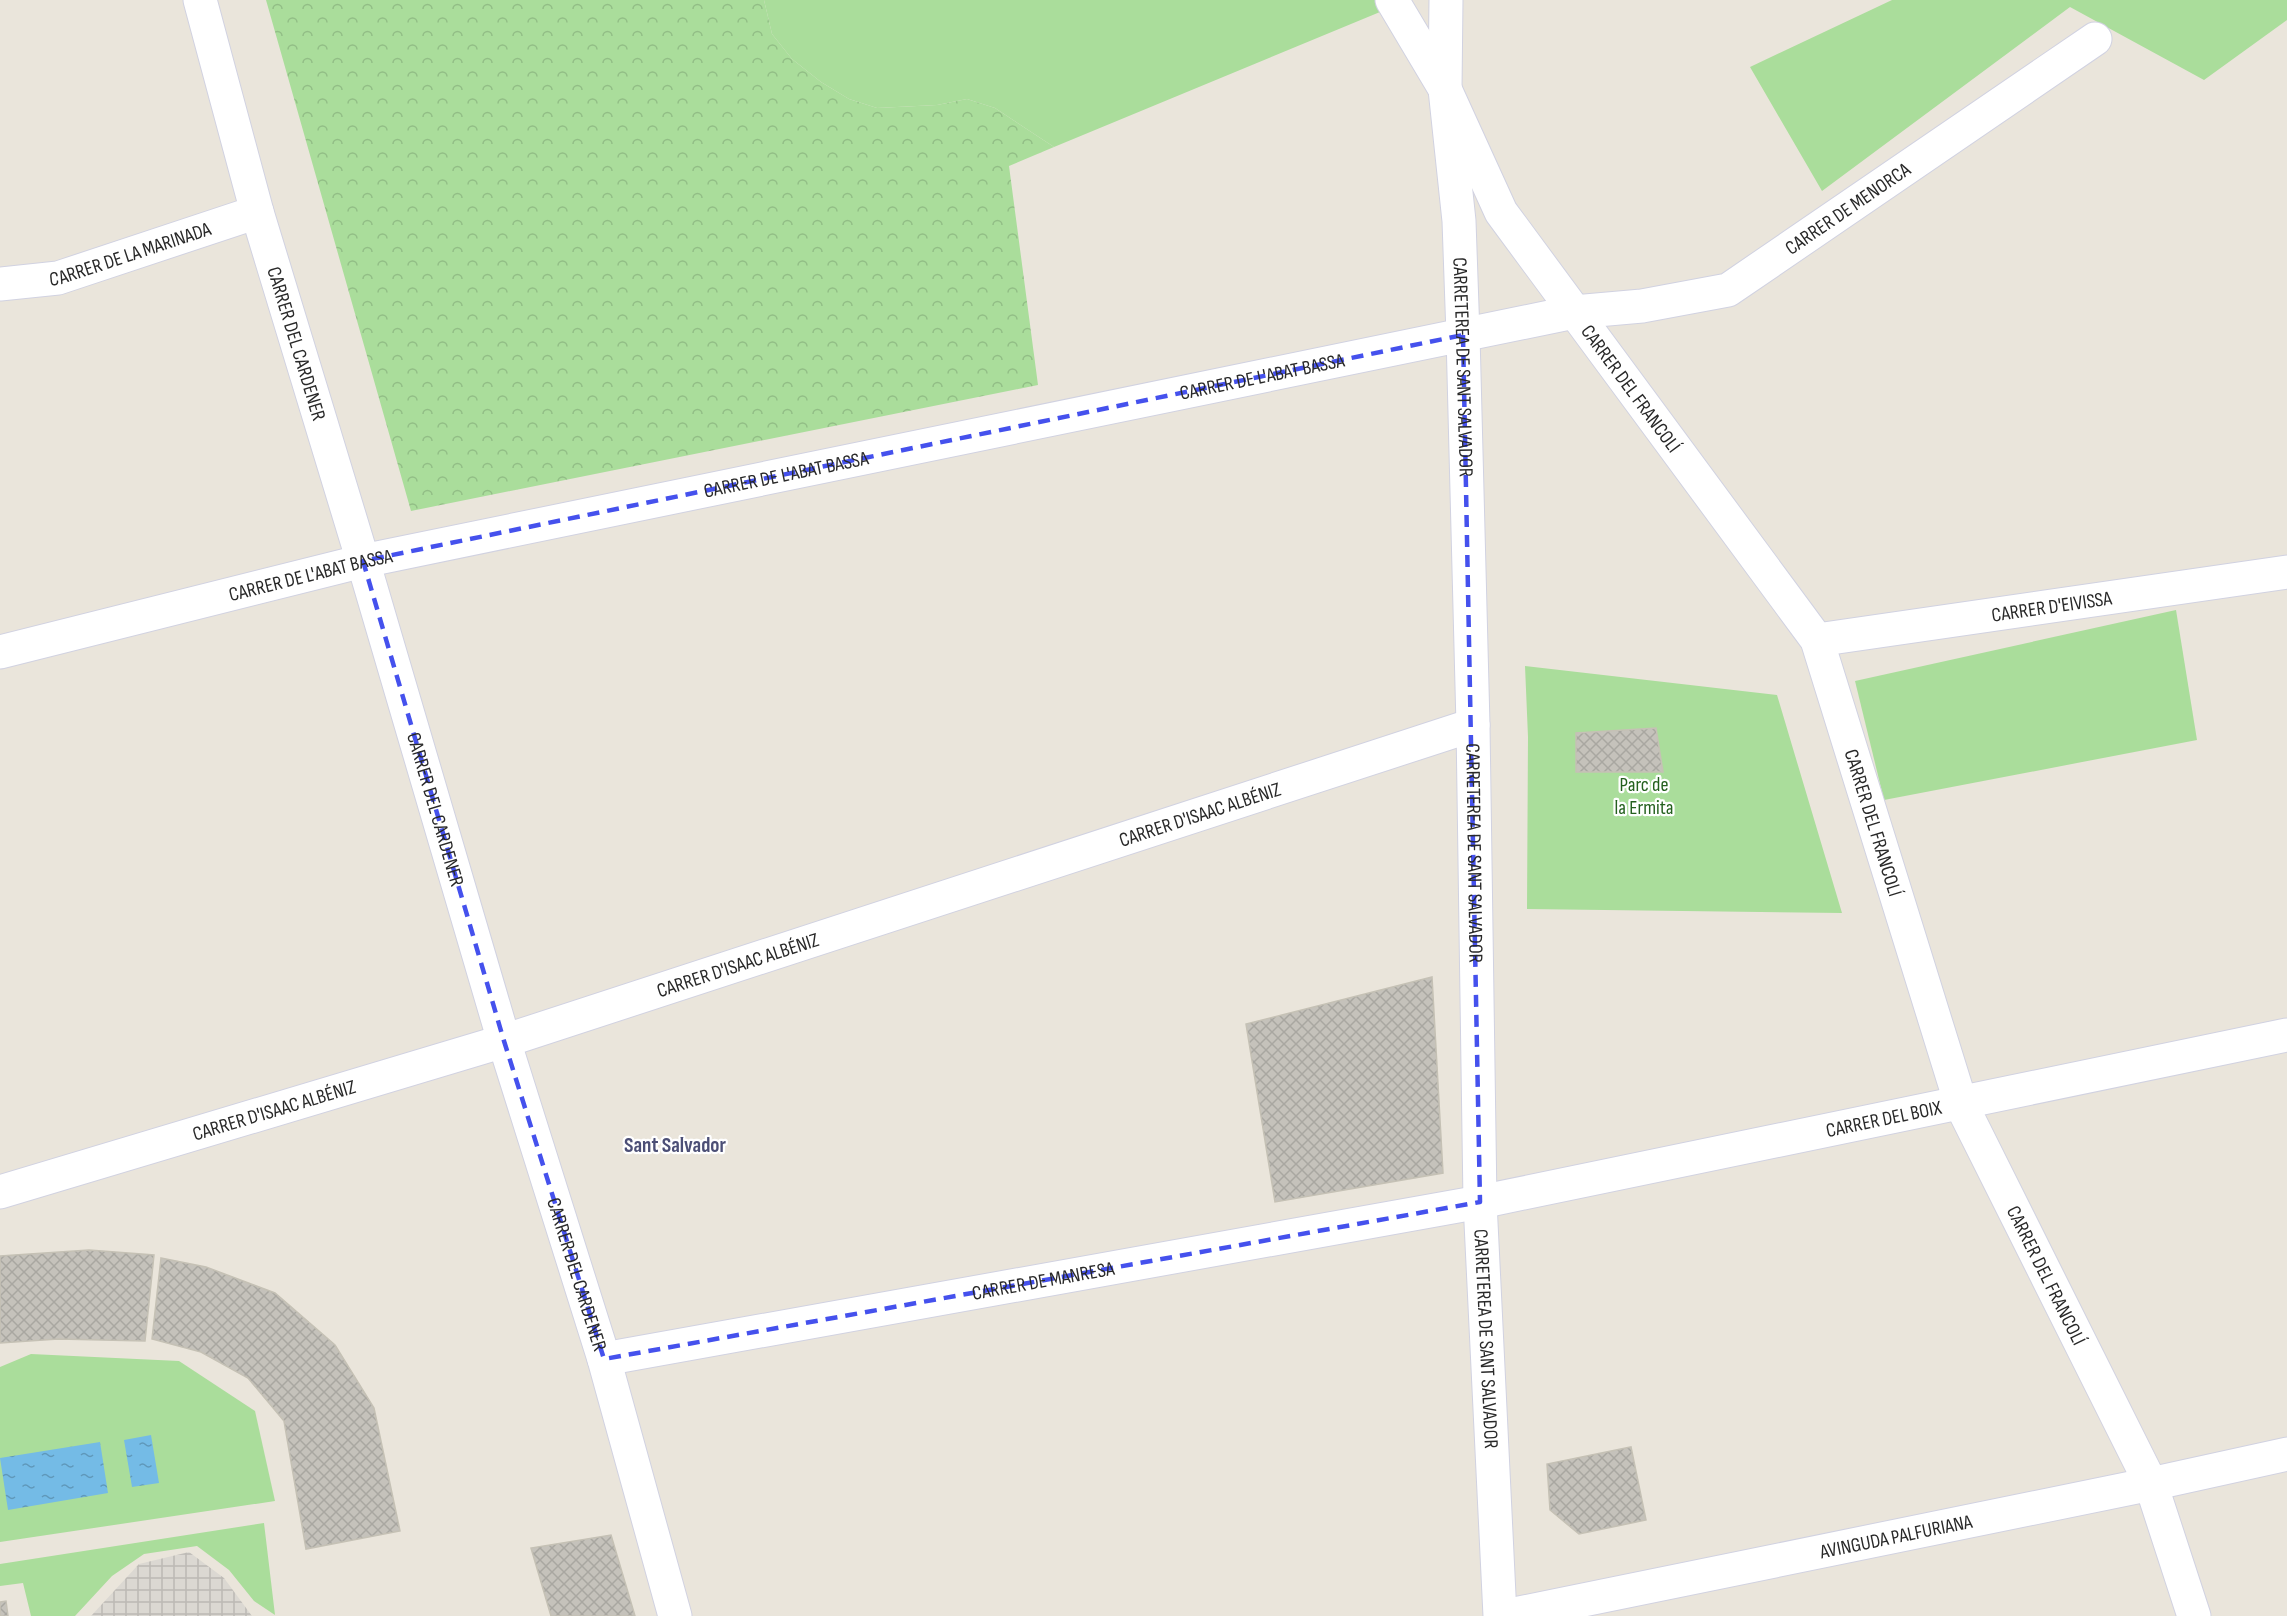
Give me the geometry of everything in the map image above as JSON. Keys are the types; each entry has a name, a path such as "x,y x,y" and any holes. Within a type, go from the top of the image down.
{"street":[{"name":"CARRER DEL CARDENER","path":"201,0 257,212 363,561 504,1041 604,1359 675,1616"},
{"name":"CARRER DEL FRANCOLÍ","path":"1392,0 1445,89 1501,212 1818,640 1961,1104 2151,1484 2194,1616"},
{"name":"CARRETEREA DE SANT SALVADOR","path":"1446,0 1445,89 1459,221 1463,335 1473,725 1480,1202 1500,1616"},
{"name":"CARRER DE MENORCA","path":"1574,312 1642,306 1728,290 2095,39"},
{"name":"CARRER DE LA MARINADA","path":"0,284 58,278 257,212"},
{"name":"CARRER DE L'ABAT BASSA","path":"0,652 363,561 1574,312"},
{"name":"CARRER D'EIVISSA","path":"1818,640 2287,572"},
{"name":"CARRER D'ISAAC ALBÉNIZ","path":"0,1192 504,1041 1473,725"},
{"name":"CARRER DEL BOIX","path":"1480,1202 2287,1035"},
{"name":"CARRER DE MANRESA","path":"604,1359 1480,1202"},
{"name":"AVINGUDA PALFURIANA","path":"1505,1616 2287,1454"}],"highlighted area":[{"path":"1463,335 1480,1202 604,1359 504,1041 363,561"}],"green space":[{"path":"266,0 764,0 772,34 792,59 821,82 849,99 877,108 937,105 967,99 995,108 1054,147 1009,166 1038,385 411,511"},
{"path":"764,0 1409,0 1054,147 995,108 967,99 937,105 877,108 849,99 821,82 792,59 772,34"},
{"path":"1892,0 2287,0 2287,20 2204,80 2070,7 1822,191 1750,67"},
{"path":"2176,610 2197,740 1884,800 1855,681"},
{"name":"Parc de la Ermita","path":"1525,666 1777,695 1842,913 1527,909 1528,737"},
{"path":"31,1354 179,1361 255,1411 275,1501 0,1542 0,1367"},
{"path":"264,1523 275,1615 254,1601 229,1570 197,1546 144,1554 112,1576 75,1616 31,1616 23,1583 0,1586 0,1564"}],"shaded area":[{"path":"189,1552 224,1578 252,1616 91,1616 139,1564"}],"water":[{"path":"151,1435 159,1483 132,1487 124,1440"},
{"path":"100,1442 108,1493 8,1510 0,1458"}],"building":[{"path":"1656,728 1663,772 1576,772 1576,733"},
{"path":"1432,977 1443,1173 1275,1202 1246,1024"},
{"path":"89,1250 154,1255 145,1341 58,1339 0,1343 0,1256"},
{"path":"161,1258 206,1267 275,1293 335,1345 374,1408 400,1531 306,1549 284,1421 248,1378 201,1352 152,1339"},
{"path":"1631,1447 1646,1520 1579,1534 1550,1510 1547,1464"},
{"path":"611,1535 635,1616 551,1616 531,1548"},
{"path":"6,1601 8,1616 0,1616 0,1602"}],"district":[{"name":"Sant Salvador","path":"675,1145"}]}
